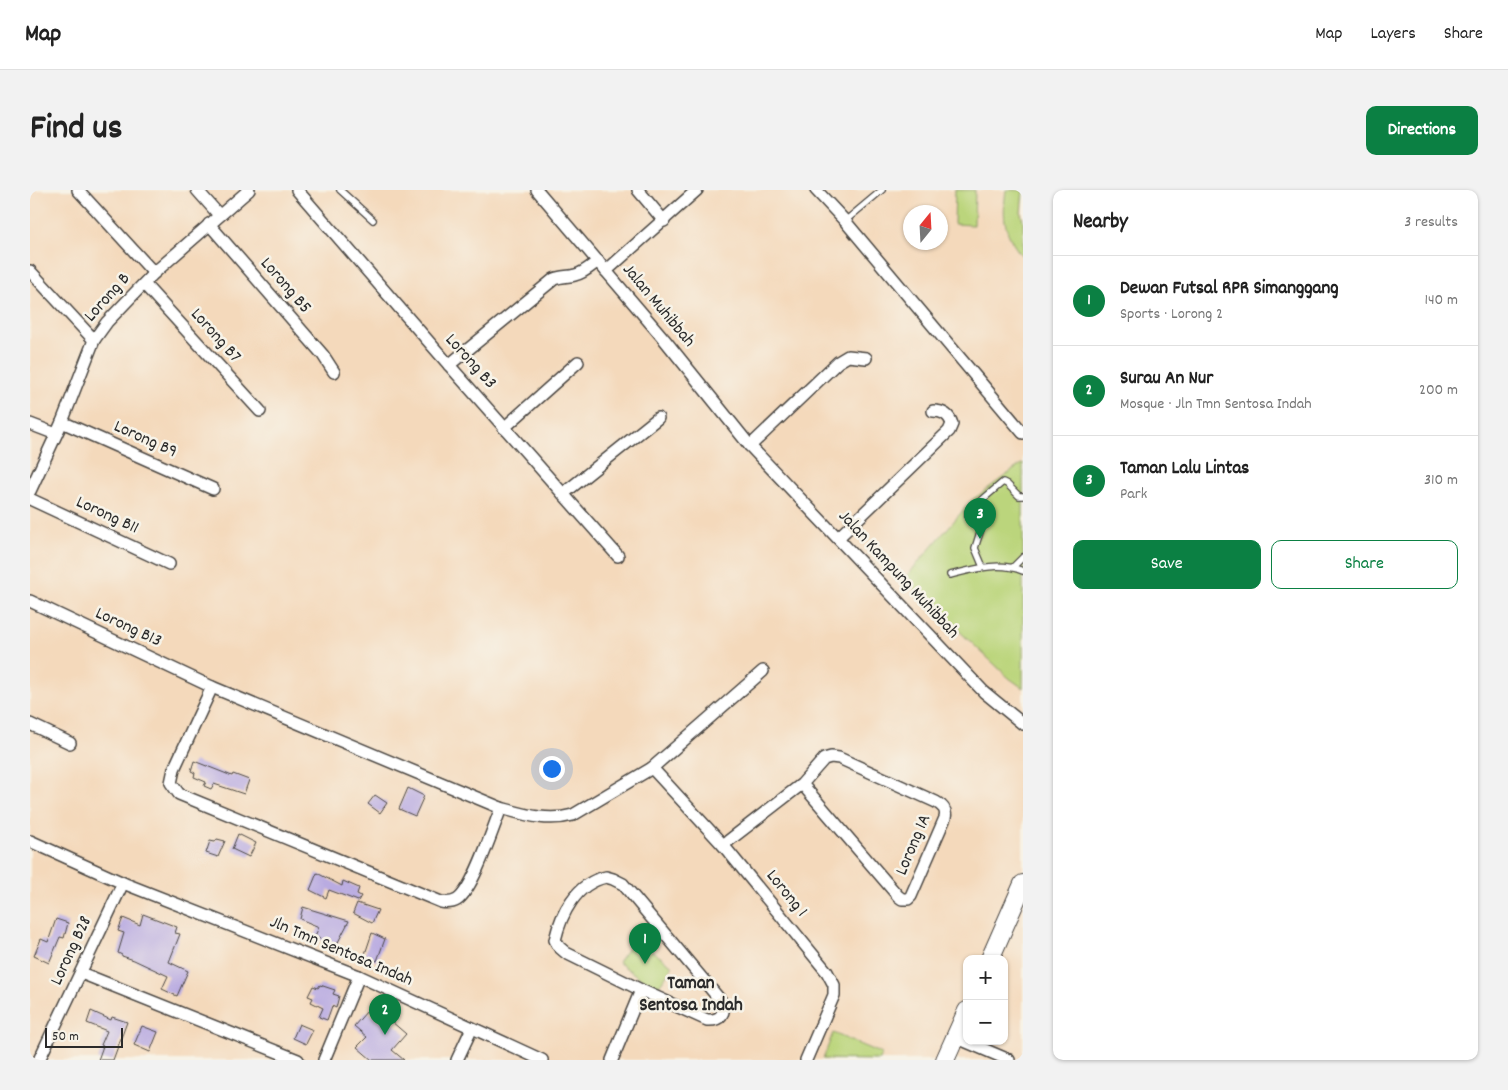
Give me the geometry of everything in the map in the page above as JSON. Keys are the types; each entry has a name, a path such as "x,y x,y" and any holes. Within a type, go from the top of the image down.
{"main road":[{"path":"992,955 1023,884"},
{"path":"945,1060 963,1020"}],"street":[{"path":"78,190 154,273"},
{"path":"197,190 219,216"},
{"name":"Lorong B","path":"30,491 62,422 94,340 121,306 154,273 249,190"},
{"name":"Lorong B3","path":"297,190 448,365 618,556"},
{"name":"Jalan Muhibbah","path":"537,190 664,339 750,446"},
{"path":"638,190 664,221"},
{"path":"606,271 697,190"},
{"path":"816,190 846,221 1023,433"},
{"name":"Lorong B5","path":"209,224 323,355 334,372"},
{"path":"448,365 554,279 583,272 598,262"},
{"path":"30,271 94,340"},
{"name":"Lorong B7","path":"144,284 260,411"},
{"path":"750,446 838,362 848,356 866,358"},
{"path":"504,428 578,362"},
{"path":"838,537 949,431 952,424 949,417 941,411 933,411"},
{"path":"563,494 658,418"},
{"name":"Lorong B9","path":"62,422 213,489"},
{"path":"30,424 56,434"},
{"name":"Jalan Kampung Muhibbah","path":"750,446 984,692 1023,724"},
{"name":"Lorong B11","path":"30,499 169,564"},
{"name":"Lorong B13","path":"30,601 212,687 501,808 547,819 573,815 652,768 763,671"},
{"path":"212,687 174,769 171,783 179,794 447,903 456,900 467,889 501,808"},
{"path":"30,724 70,743"},
{"name":"Lorong 1A","path":"723,845 802,784 824,759 831,757 839,758 941,805 946,814 928,860 908,899 902,899 898,896 802,784"},
{"name":"Lorong 1","path":"652,768 723,845 827,972 834,985 834,995 806,1060"},
{"name":"Jln Tmn Sentosa Indah","path":"30,842 123,883 359,976 542,1060"},
{"path":"606,877 623,884 721,1001 723,1011 720,1018 707,1020 641,990 566,953 556,943 557,930 571,901 583,888 598,879 606,877"},
{"name":"Lorong B28","path":"39,1060 82,973 123,883"},
{"path":"82,973 298,1060"},
{"path":"324,1060 359,976"},
{"path":"612,1060 641,990"},
{"path":"457,1060 472,1028"},
{"path":"955,1037 1009,1060"}],"lane":[{"path":"340,190 373,220"},
{"path":"846,221 882,190"},
{"path":"983,567 975,548 981,528 968,518 968,512 1003,482 1019,496 1023,496"},
{"path":"1013,567 1023,557"},
{"path":"950,575 983,567 1013,567 1023,571"}],"green space":[{"path":"955,190 975,190 974,225 954,224"},
{"path":"1006,190 1023,190 1021,213 1023,221 1023,257 1008,234 1004,209"},
{"path":"1023,463 1023,688 1009,678 904,579 972,500"},
{"path":"635,939 673,966 656,990 618,962"},
{"path":"833,1033 882,1054 879,1060 823,1059"}],"building":[{"path":"194,761 232,776 233,774 249,780 244,794 214,784 211,789 204,786 206,782 194,777 195,773 191,771"},
{"path":"408,788 424,796 415,816 399,809"},
{"path":"375,795 387,803 380,813 368,804"},
{"path":"238,834 256,843 249,857 232,849"},
{"path":"217,839 225,841 218,857 206,853 210,841 215,842"},
{"path":"317,873 342,886 343,881 359,888 357,894 361,896 358,901 329,890 326,898 310,890"},
{"path":"357,903 378,910 372,923 353,913"},
{"path":"303,907 349,921 335,948 315,936 319,927 300,919"},
{"path":"143,914 177,927 175,933 180,934 169,962 188,971 177,996 162,989 168,976 118,953 124,933 118,931 123,918 140,925"},
{"path":"56,919 68,923 64,938 60,937 49,963 34,956 41,939 48,942"},
{"path":"372,933 385,939 377,961 364,957"},
{"path":"320,985 335,990 333,994 339,996 336,1008 332,1006 327,1020 319,1017 323,1008 311,1002 313,998 308,996 313,986 318,988"},
{"path":"91,1011 111,1020 112,1017 127,1022 113,1060 98,1060 103,1046 101,1045 107,1031 87,1023"},
{"path":"367,1011 379,1021 384,1015 406,1034 392,1050 404,1060 372,1060 357,1047 367,1037 354,1026"},
{"path":"299,1024 313,1030 306,1044 293,1038"},
{"path":"142,1026 158,1032 150,1052 134,1045"}],"place":[{"name":"Taman Lalu Lintas","path":"980,539"},
{"name":"Dewan Futsal RPR Simanggang","path":"645,964"},
{"name":"Surau An Nur","path":"385,1035"}],"district":[{"name":"Taman Sentosa Indah","path":"691,995"}]}
